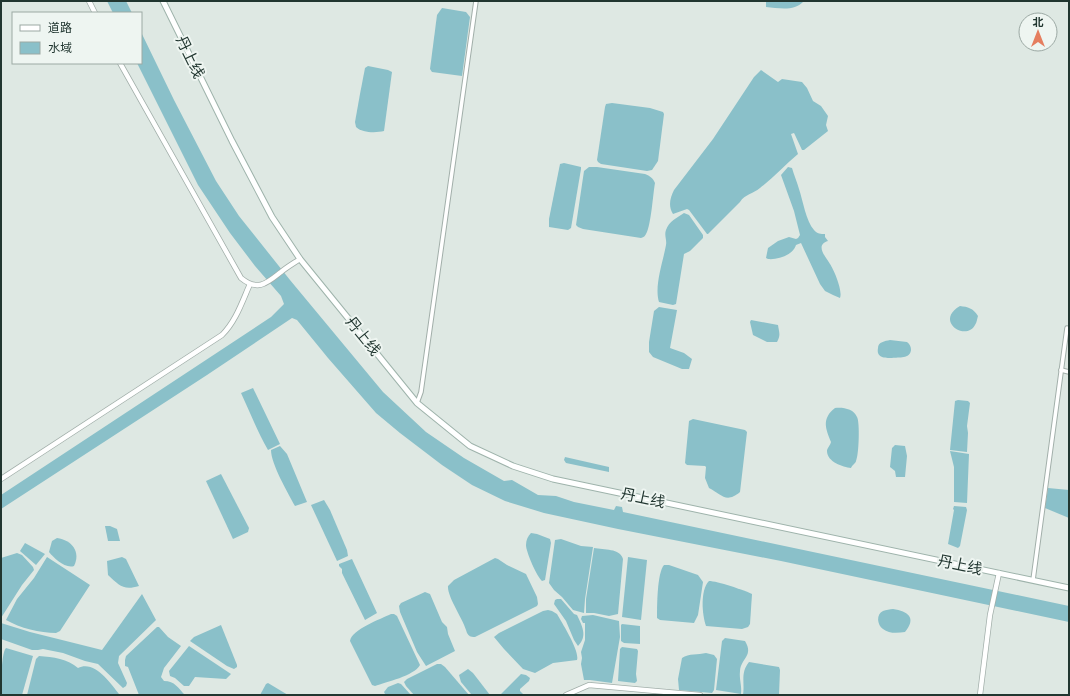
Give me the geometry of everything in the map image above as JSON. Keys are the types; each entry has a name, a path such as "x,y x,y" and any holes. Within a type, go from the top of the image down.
{"main road":[{"name":"丹上线","path":"163,1 232,141 272,217 300,259 417,403 470,446 513,466 553,479 1069,588"}],"street":[{"path":"90,1 95,12"},
{"path":"417,403 421,392 476,1"},
{"path":"121,64 241,278 250,284 257,286 267,283 300,259"},
{"path":"1,479 222,335 230,327 235,318 250,284"},
{"path":"1033,580 1067,328"},
{"path":"1061,370 1069,372"},
{"path":"980,695 992,605 999,573"},
{"path":"566,695 589,685 700,695"}],"water":[{"path":"107,1 126,1 132,12 112,12"},
{"path":"766,1 804,1 796,7 781,8 766,7"},
{"path":"442,8 466,12 470,17 462,76 432,72 430,69 437,15"},
{"path":"142,34 216,181 239,216 383,392 426,432 464,458 504,481 512,480 538,495 556,496 574,502 614,510 616,506 622,507 623,512 1069,606 1069,622 781,561 618,529 544,513 505,501 472,485 442,465 376,413 297,320 292,318 1,509 1,495 271,317 284,304 281,296 255,266 230,233 198,185 138,64 142,64"},
{"path":"368,66 392,72 384,131 369,132 356,127 355,122 365,68"},
{"path":"761,70 778,82 782,79 802,82 807,88 813,101 821,106 828,116 826,125 828,131 804,150 802,150 794,133 791,134 798,154 765,184 744,197 707,234 689,210 687,209 673,214 670,205 671,196 713,139 754,77"},
{"path":"612,103 650,108 663,112 658,161 652,170 647,171 601,164 598,162 597,160 605,107 606,104"},
{"path":"564,163 581,167 571,228 568,230 549,227 549,219 560,164"},
{"path":"589,167 645,174 652,178 655,183 652,210 646,235 641,238 583,229 576,225 584,171"},
{"path":"788,167 792,168 811,226 816,232 825,234 828,241 822,245 822,251 832,267 838,281 841,295 840,298 825,291 820,284 801,243 796,245 792,252 785,256 772,259 766,258 768,248 778,241 789,237 796,239 800,235 794,211 781,175"},
{"path":"684,213 689,215 703,235 703,238 690,251 684,254 676,304 673,305 659,302 658,281 666,245 665,234 667,227 671,222"},
{"path":"960,306 970,308 978,316 976,324 971,330 959,330 954,328 951,323 950,318 953,312"},
{"path":"659,307 677,310 670,348 684,353 692,359 689,369 682,369 653,357 649,352 649,342 654,311"},
{"path":"751,320 778,325 779,335 777,342 767,342 753,335 750,322"},
{"path":"890,340 907,342 911,347 909,355 892,358 880,356 878,354 879,344"},
{"path":"253,388 280,444 268,450 241,393"},
{"path":"955,401 968,401 970,403 967,426 967,452 950,450"},
{"path":"835,408 845,408 851,410 856,414 858,420 858,452 856,462 851,468 832,461 828,455 827,450 831,442 826,428 826,420"},
{"path":"693,419 745,430 747,432 740,492 735,496 727,498 709,488 705,478 705,466 687,465 685,463 689,421"},
{"path":"895,445 905,446 907,456 905,477 896,477 895,471 890,467 892,448"},
{"path":"280,446 287,454 307,502 295,506 280,478 271,450"},
{"path":"950,451 969,454 967,503 954,502 954,467"},
{"path":"565,457 609,467 609,472 566,463 564,460"},
{"path":"221,474 249,528 248,532 233,539 206,481"},
{"path":"1048,488 1069,490 1069,518 1045,508"},
{"path":"324,500 330,510 347,550 348,556 337,561 311,505"},
{"path":"954,506 966,507 967,510 960,546 958,548 948,544"},
{"path":"105,526 110,526 117,529 120,541 108,541"},
{"path":"531,533 550,539 551,543 545,580 542,581 535,570 526,548 528,537"},
{"path":"57,538 67,541 74,548 76,552 76,561 74,566 71,567 63,564 49,552 52,541"},
{"path":"561,539 581,546 593,547 584,613 573,610 549,583 555,540"},
{"path":"25,543 45,554 36,565 20,551"},
{"path":"594,548 615,551 621,555 623,559 618,614 609,616 586,613 586,599"},
{"path":"17,553 22,555 34,570 22,585 1,618 1,558"},
{"path":"47,557 90,585 60,631 56,633 30,630 6,620 17,599 34,578"},
{"path":"122,557 126,559 139,586 129,588 122,586 108,575 107,561"},
{"path":"628,557 647,560 641,620 622,617"},
{"path":"495,558 526,574 537,597 538,604 537,606 475,637 471,637 467,633 450,596 448,586 454,580"},
{"path":"352,559 377,613 365,620 342,573 342,569 339,566 339,564"},
{"path":"664,565 669,565 698,575 703,582 698,615 694,623 660,620 657,618 659,582"},
{"path":"709,581 718,582 752,594 750,624 748,627 742,629 706,626 703,609 703,596 706,585"},
{"path":"425,592 430,594 442,622 447,627 448,634 455,651 426,666 417,652 400,612 399,606 401,603"},
{"path":"142,594 156,620 119,656 118,663 127,683 123,688 98,664 63,653 43,649 32,650 1,639 1,623 30,632 102,650"},
{"path":"561,599 579,619 583,631 583,638 578,646 566,621 554,604 555,600"},
{"path":"893,609 903,611 909,616 909,627 905,632 888,632 879,625 878,617 881,612"},
{"path":"548,610 557,614 563,624 576,650 577,660 553,663 535,673 523,669 494,637 543,611"},
{"path":"391,614 397,616 420,665 417,669 406,675 375,686 372,685 350,641 356,632"},
{"path":"593,615 619,621 620,637 612,683 584,680 581,664 581,652 585,640 585,623 583,623 581,619 582,616"},
{"path":"622,624 640,626 640,644 624,643 621,641"},
{"path":"221,625 237,665 234,669 227,666 190,641 194,637"},
{"path":"157,627 159,627 168,637 181,646 164,668 161,677 164,681 171,682 178,687 185,695 139,695 128,667 125,666 126,656"},
{"path":"725,638 745,641 747,646 748,654 742,663 740,671 741,694 716,690 722,641"},
{"path":"189,646 231,674 226,679 195,677 189,686 184,686 175,678 170,676 169,671"},
{"path":"622,647 637,649 638,651 636,674 637,681 635,683 618,681 620,649"},
{"path":"6,648 33,656 22,695 1,695 2,663"},
{"path":"706,653 714,655 717,659 714,690 712,693 679,690 678,679 682,658 685,656"},
{"path":"39,656 70,662 78,668 84,666 90,667 102,674 119,694 27,695 36,659"},
{"path":"749,662 779,667 779,695 743,695 744,674 746,666"},
{"path":"437,664 441,664 445,667 469,695 414,695 404,682"},
{"path":"468,669 473,673 490,695 471,694 461,682 459,675"},
{"path":"521,674 530,678 529,681 520,689 524,695 500,695"},
{"path":"268,683 288,695 260,695"},
{"path":"398,683 401,684 411,695 385,694 384,692 388,687"}]}
